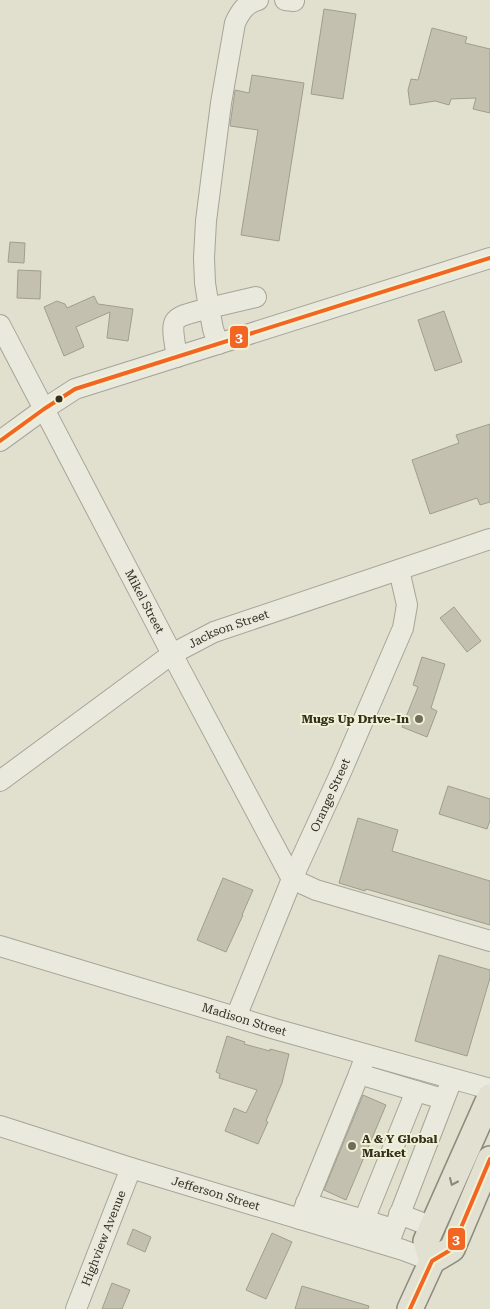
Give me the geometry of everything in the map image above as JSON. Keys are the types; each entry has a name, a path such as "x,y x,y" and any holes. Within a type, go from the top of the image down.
{"main road":[{"path":"432,1260 426,1241 479,1150 490,1097"},
{"path":"410,1309 432,1260 452,1249 490,1159"}],"street":[{"path":"218,344 213,329 205,283 206,221 235,23 246,6 258,0"},
{"path":"0,441 75,389 490,258"},
{"path":"177,357 173,325 180,316 256,297"},
{"name":"Mikel Street","path":"0,325 292,879"},
{"name":"Jackson Street","path":"0,781 172,654 214,632 490,539"},
{"name":"Orange Street","path":"236,1017 292,879 402,628 406,605 398,570"},
{"path":"292,879 316,890 490,940"},
{"name":"Madison Street","path":"0,946 236,1017 490,1089"},
{"path":"367,1055 303,1211 364,1220 393,1229 433,1227"},
{"path":"358,1074 443,1099"},
{"path":"393,1229 443,1099 453,1078"},
{"path":"364,1220 416,1091"},
{"name":"Jefferson Street","path":"0,1126 131,1168 303,1211 393,1229 432,1260"},
{"name":"Highview Avenue","path":"76,1309 131,1168"}],"building":[{"path":"324,9 356,14 343,99 311,94"},
{"path":"432,28 467,37 465,43 490,49 490,113 473,109 476,98 451,99 449,105 435,101 410,105 408,90 411,79 418,80"},
{"path":"252,75 304,83 279,241 241,235 258,130 230,126 235,90 249,93"},
{"path":"10,242 25,243 24,263 8,262"},
{"path":"18,270 41,271 40,299 17,298"},
{"path":"94,296 98,304 133,309 128,341 107,338 110,312 76,327 84,347 64,356 44,307 57,301 65,304 67,308"},
{"path":"444,311 462,362 435,371 418,320"},
{"path":"490,424 490,502 480,505 477,498 430,514 412,460 459,443 456,435"},
{"path":"454,607 481,641 467,652 440,618"},
{"path":"422,657 445,664 431,708 437,711 427,737 402,727 418,687 413,685"},
{"path":"448,786 490,799 490,820 487,829 439,814"},
{"path":"358,818 398,830 392,851 490,881 490,925 339,883"},
{"path":"223,878 253,890 226,952 197,940"},
{"path":"439,955 490,970 490,978 467,1056 415,1041"},
{"path":"227,1036 245,1042 244,1044 289,1054 282,1083 258,1144 225,1131 234,1108 246,1113 257,1090 219,1078 220,1074 216,1072"},
{"path":"363,1095 386,1105 346,1200 324,1190"},
{"path":"133,1229 151,1237 145,1252 127,1244"},
{"path":"272,1233 292,1242 266,1299 246,1290"},
{"path":"112,1283 130,1290 122,1309 102,1309"},
{"path":"302,1286 369,1306 368,1309 295,1309"}],"transit line":[{"name":"3","path":"0,441 75,389 490,258"},
{"name":"3","path":"410,1309 432,1261 452,1249 490,1159"}],"place":[{"name":"Mugs Up Drive-In","path":"419,719"},
{"name":"A & Y Global Market","path":"352,1146"}]}
